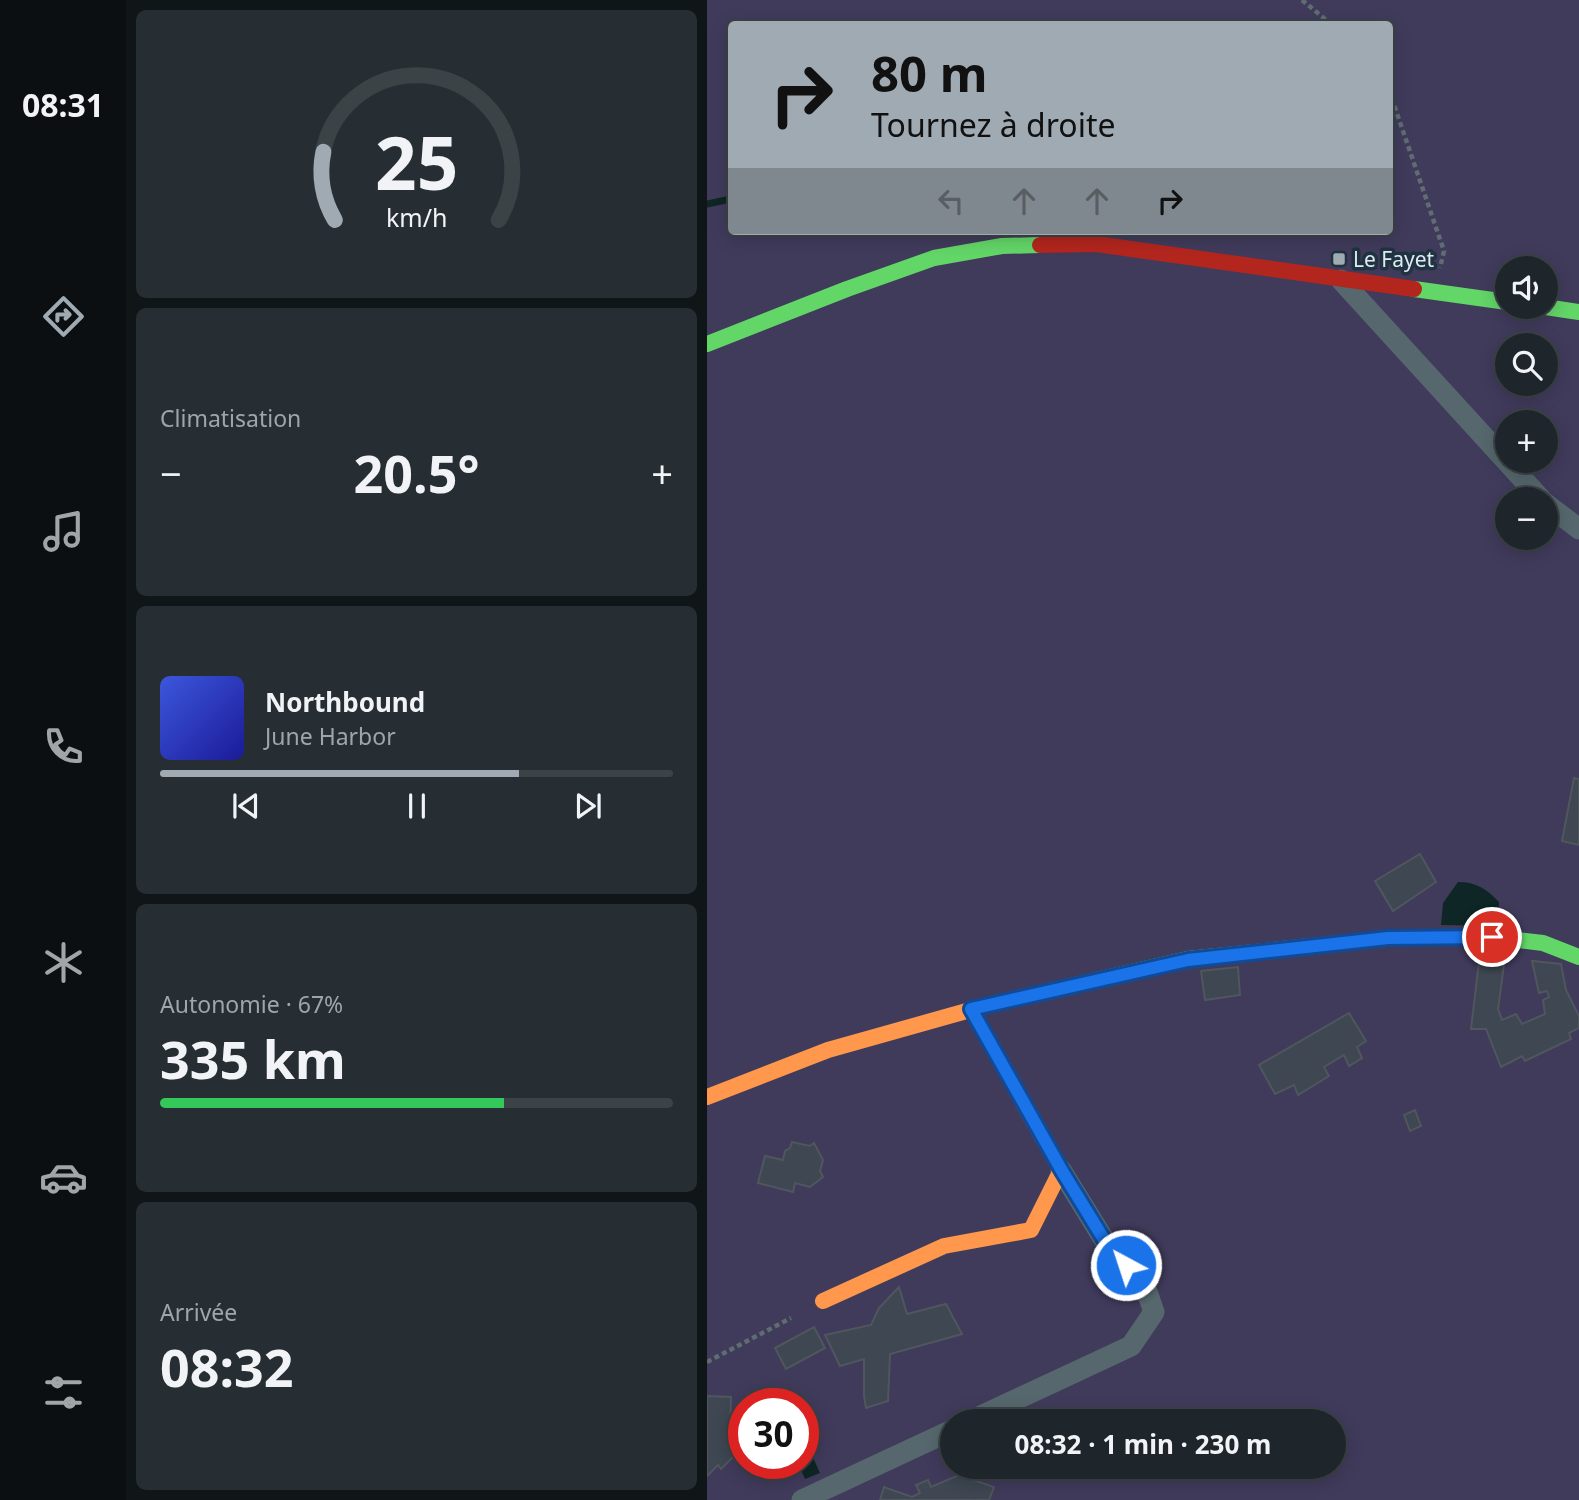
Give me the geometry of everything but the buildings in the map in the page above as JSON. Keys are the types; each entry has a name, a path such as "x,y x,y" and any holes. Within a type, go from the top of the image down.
{"street":[{"path":"707,344 934,258 1002,246 1096,244 1495,300"},
{"path":"1341,280 1530,487"},
{"path":"1558,309 1579,312"},
{"path":"1558,513 1579,529"},
{"path":"707,1097 828,1050 971,1009 1188,960 1388,938 1492,937 1543,943 1579,957"},
{"path":"971,1009 1062,1171 1108,1246 1144,1283 1154,1312 1131,1346 996,1409"},
{"path":"823,1301 944,1246 1031,1230 1062,1171"},
{"path":"802,1500 940,1436"}],"path":[{"path":"1302,0 1327,21"},
{"path":"1393,102 1444,251 1438,278 1439,293"},
{"path":"707,1362 791,1318"}],"shaded area":[{"path":"707,0 1579,0 1579,1500 707,1500"},
{"path":"1458,882 1481,887 1499,902 1498,926 1441,925 1443,903"}],"waterway":[{"path":"707,204 728,200"}],"traffic: fast":[{"path":"707,344 934,258 1002,246 1040,245"},
{"path":"1414,289 1495,300"},
{"path":"1558,309 1579,312"},
{"path":"988,1005 1188,959 1388,938 1492,937 1543,943 1579,957"}],"traffic: slow":[{"path":"707,1097 828,1050 988,1005"},
{"path":"823,1301 944,1246 1031,1230 1061,1170 1023,1103"}],"traffic: jam":[{"path":"1040,245 1096,244 1414,289"},
{"path":"971,1009 1023,1103"}],"place":[{"name":"Le Fayet","path":"1339,259"}],"route":[{"path":"1126,1265 1108,1246 1062,1171 971,1009 1188,960 1388,938 1492,937"}]}
